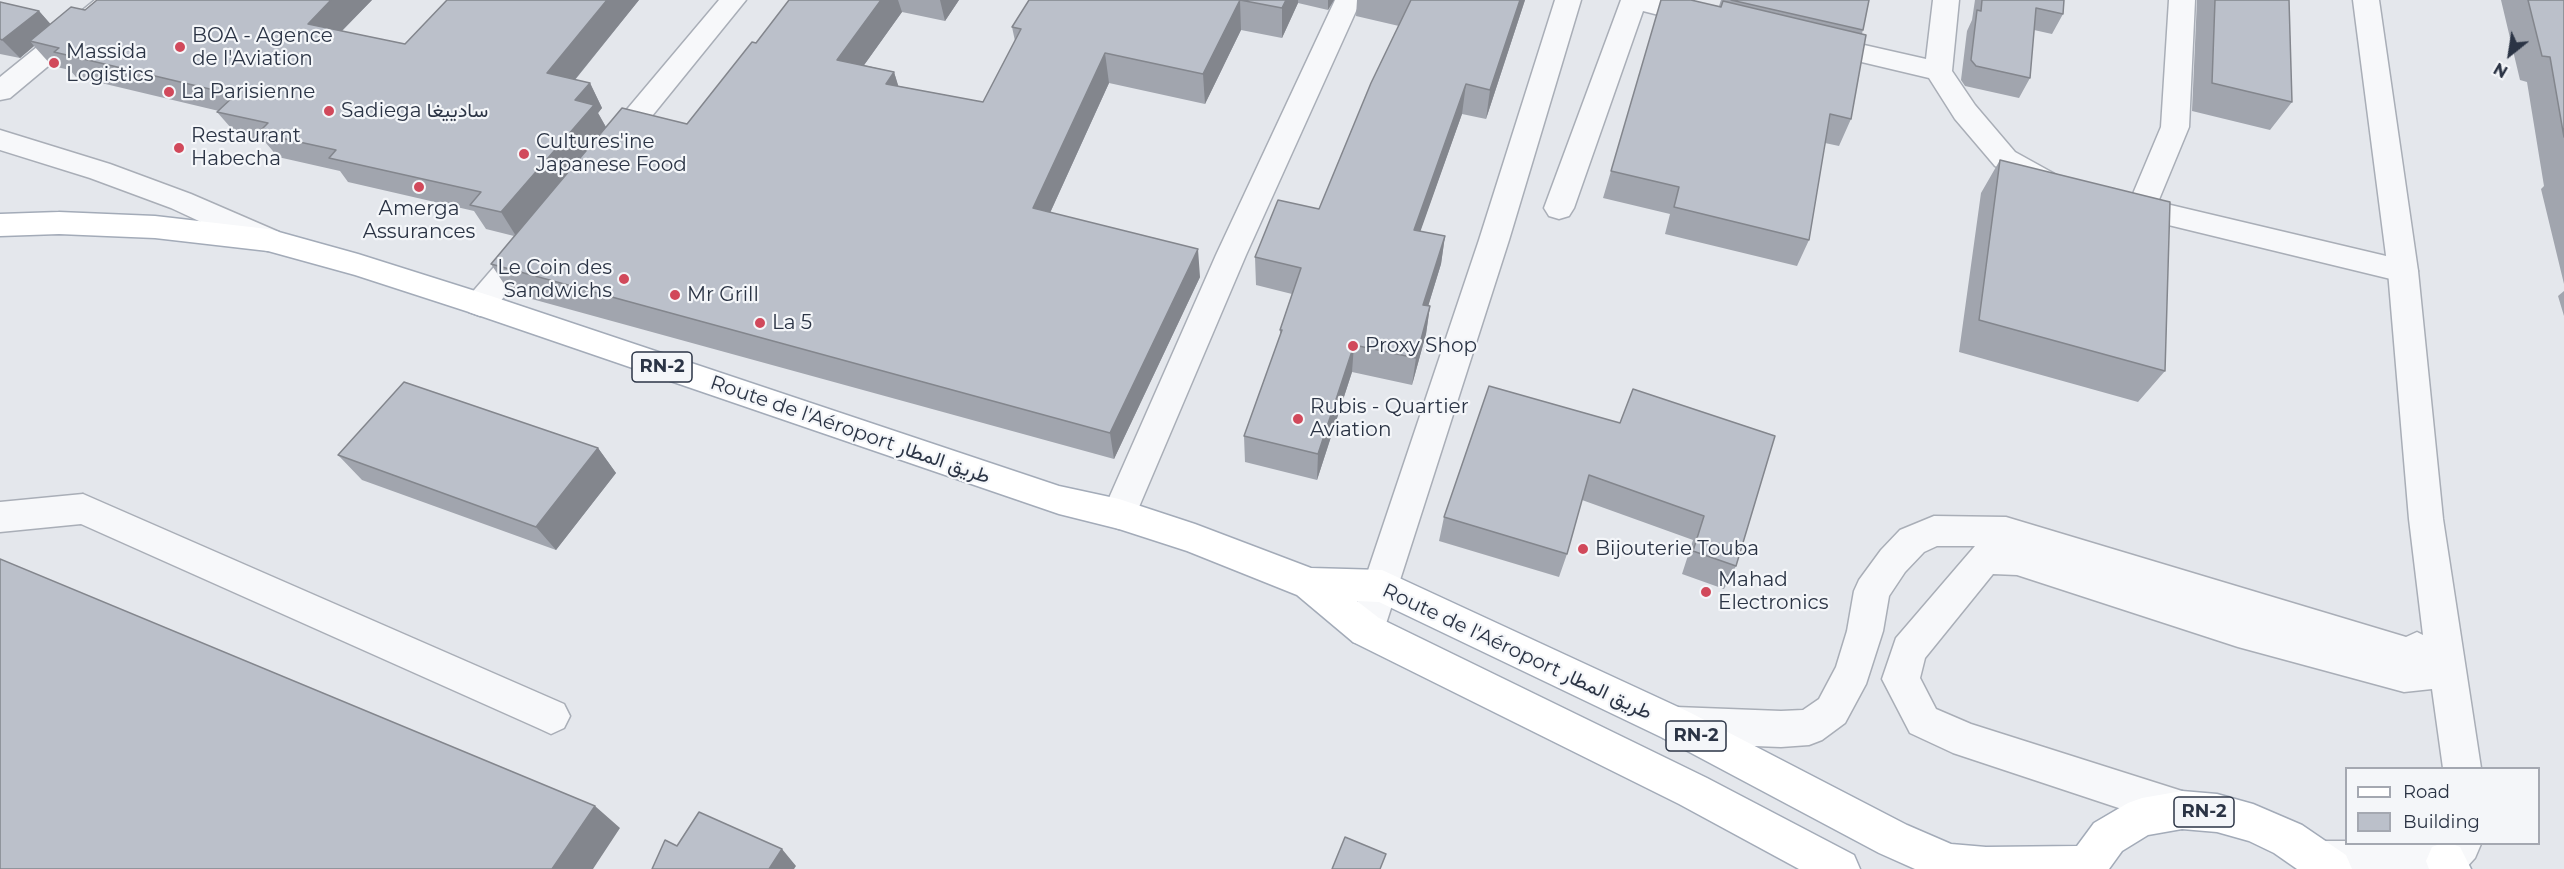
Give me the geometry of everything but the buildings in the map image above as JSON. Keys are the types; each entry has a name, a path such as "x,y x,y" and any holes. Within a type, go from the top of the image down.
{"main road":[{"name":"Route de l'Aéroport طريق المطار","path":"0,225 58,223 155,227 268,240 358,265 480,304 909,452 1059,500 1119,514 1195,539 1310,584 1366,630 1694,790 1839,869"},
{"name":"Route de l'Aéroport طريق المطار","path":"1310,584 1382,586 1676,725 1893,839 1950,864 1986,867 2085,868"},
{"name":"RN-2","path":"2085,868 2108,837 2142,817 2182,810 2217,813 2253,823 2288,839 2328,865"}],"street":[{"path":"0,91 111,0"},
{"path":"599,163 733,0"},
{"path":"1119,514 1231,255 1348,0"},
{"path":"1366,630 1494,240 1568,0"},
{"path":"1559,208 1634,0 1721,22"},
{"path":"1946,0 1938,71 1965,112 2005,159 2055,186 2141,209 2403,271"},
{"path":"2141,209 2175,127 2182,0"},
{"path":"2366,0 2403,271 2426,519 2462,767"},
{"path":"1801,40 1938,71"},
{"path":"0,140 100,171 181,201 268,240"},
{"path":"480,304 547,226"},
{"path":"0,517 83,509 551,716"},
{"path":"1676,725 1781,729 1809,727 1832,711 1853,672 1872,591 1893,561 1912,541 1935,531 2006,532 2408,654 2441,634"},
{"path":"2182,810 1966,740 1923,722 1901,679 1909,650 1985,558 2017,560 2238,631 2404,675 2431,672 2441,634"},
{"path":"2328,865 2452,858"}],"place":[{"name":"BOA - Agence de l'Aviation","path":"180,47"},
{"name":"Massida Logistics","path":"54,63"},
{"name":"La Parisienne","path":"169,92"},
{"name":"Sadiega سادييغا","path":"329,111"},
{"name":"Restaurant Habecha","path":"179,148"},
{"name":"Cultures'ine Japanese Food","path":"524,154"},
{"name":"Amerga Assurances","path":"419,187"},
{"name":"Le Coin des Sandwichs","path":"624,279"},
{"name":"Mr Grill","path":"675,295"},
{"name":"La 5","path":"760,323"},
{"name":"Proxy Shop","path":"1353,346"},
{"name":"Rubis - Quartier Aviation","path":"1298,419"},
{"name":"Bijouterie Touba","path":"1583,549"},
{"name":"Mahad Electronics","path":"1706,592"}]}
